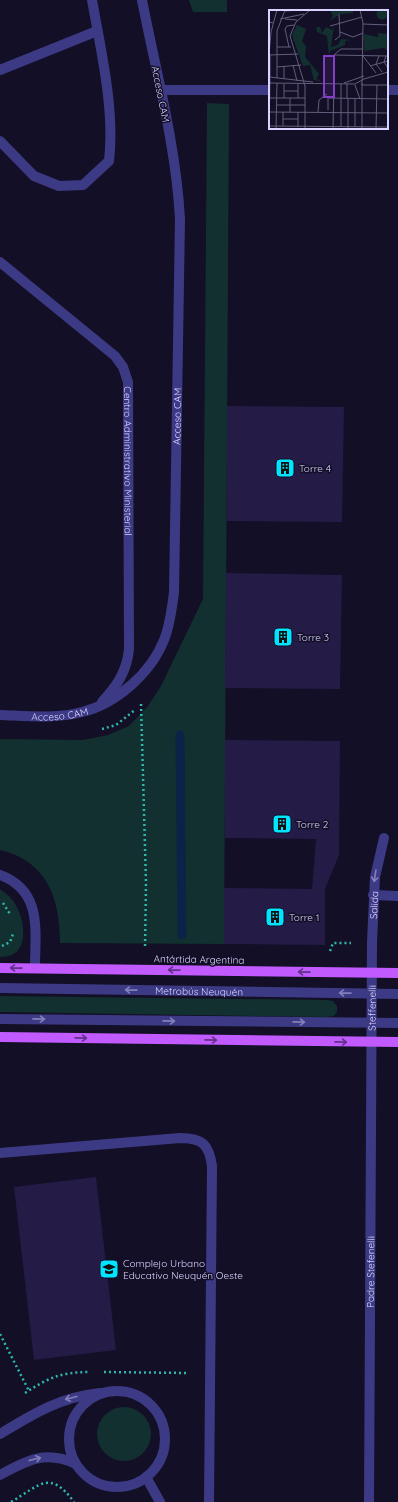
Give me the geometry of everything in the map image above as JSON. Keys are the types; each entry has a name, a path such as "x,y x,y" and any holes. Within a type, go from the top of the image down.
{"main road":[{"name":"Antártida Argentina","path":"0,968 398,973"},
{"path":"0,1037 398,1042"}],"street":[{"path":"0,141 34,176 58,186 83,186 109,161 112,142 111,119 92,0"},
{"name":"Acceso CAM","path":"0,715 67,715 96,708 115,698 133,683 151,663 164,641 171,617 174,592 180,219 178,188 142,0"},
{"path":"0,70 97,31"},
{"path":"160,90 269,90"},
{"name":"Centro Administrativo Ministerial","path":"0,262 115,356 123,367 128,382 128,662 122,676 113,690 96,708"},
{"name":"Salida","path":"371,973 373,895 375,876 384,838"},
{"path":"0,875 18,884 26,893 31,903 35,925 35,968"},
{"path":"373,895 398,896"},
{"name":"Steffenelli","path":"371,973 371,1042"},
{"name":"Metrobús Neuquén","path":"0,988 398,994"},
{"path":"0,1019 398,1023"},
{"name":"Padre Stefenelli","path":"369,1502 371,1042"},
{"path":"0,1153 180,1138 196,1138 205,1145 212,1166 209,1502"},
{"path":"0,1434 46,1407 66,1398 110,1392 125,1392 140,1397 152,1407 161,1420 165,1435 164,1451 157,1466 146,1477 132,1485 116,1487 101,1484 86,1477 76,1464 70,1450 69,1434 73,1419 82,1406 95,1396 110,1392"},
{"path":"0,1475 30,1460 45,1456 56,1457 76,1464"},
{"path":"146,1477 160,1502"}],"path":[{"path":"141,704 146,883 145,952"},
{"path":"0,900 8,910 12,919"},
{"path":"0,947 10,942 13,936 13,929"},
{"path":"327,954 332,948 332,943 372,942"},
{"path":"0,1334 29,1391"},
{"path":"11,1502 38,1486 52,1482 62,1487 74,1502"}],"green space":[{"path":"189,0 227,0 227,12 193,12"},
{"path":"207,103 229,104 224,944 60,943 57,911 48,884 40,872 29,863 16,855 0,850 0,739 83,740 108,735 129,726 148,706 161,686 203,599"},
{"path":"0,889 11,898 18,910 23,928 23,937 21,945 17,951 10,956 0,957"},
{"path":"0,996 327,1000 333,1001 337,1006 337,1012 334,1016 326,1017 0,1012"},
{"path":"119,1407 129,1407 139,1411 147,1419 151,1429 151,1439 147,1449 139,1457 129,1461 119,1461 109,1457 101,1449 97,1439 97,1429 101,1419 109,1411"}],"building":[{"name":"Torre 4","path":"227,406 344,407 342,522 227,521"},
{"name":"Torre 3","path":"226,573 342,575 340,689 225,688"},
{"name":"Torre 2","path":"225,740 340,741 339,855 325,889 325,945 224,944 224,888 312,889 316,839 225,838"},
{"path":"96,1177 116,1350 34,1360 14,1187"}],"waterway":[{"path":"180,735 182,935"}],"place":[{"name":"Torre 4","path":"285,468"},
{"name":"Torre 3","path":"283,637"},
{"name":"Torre 2","path":"282,824"},
{"name":"Torre 1","path":"275,917"},
{"name":"Complejo Urbano Educativo Neuquén Oeste","path":"109,1269"}]}
